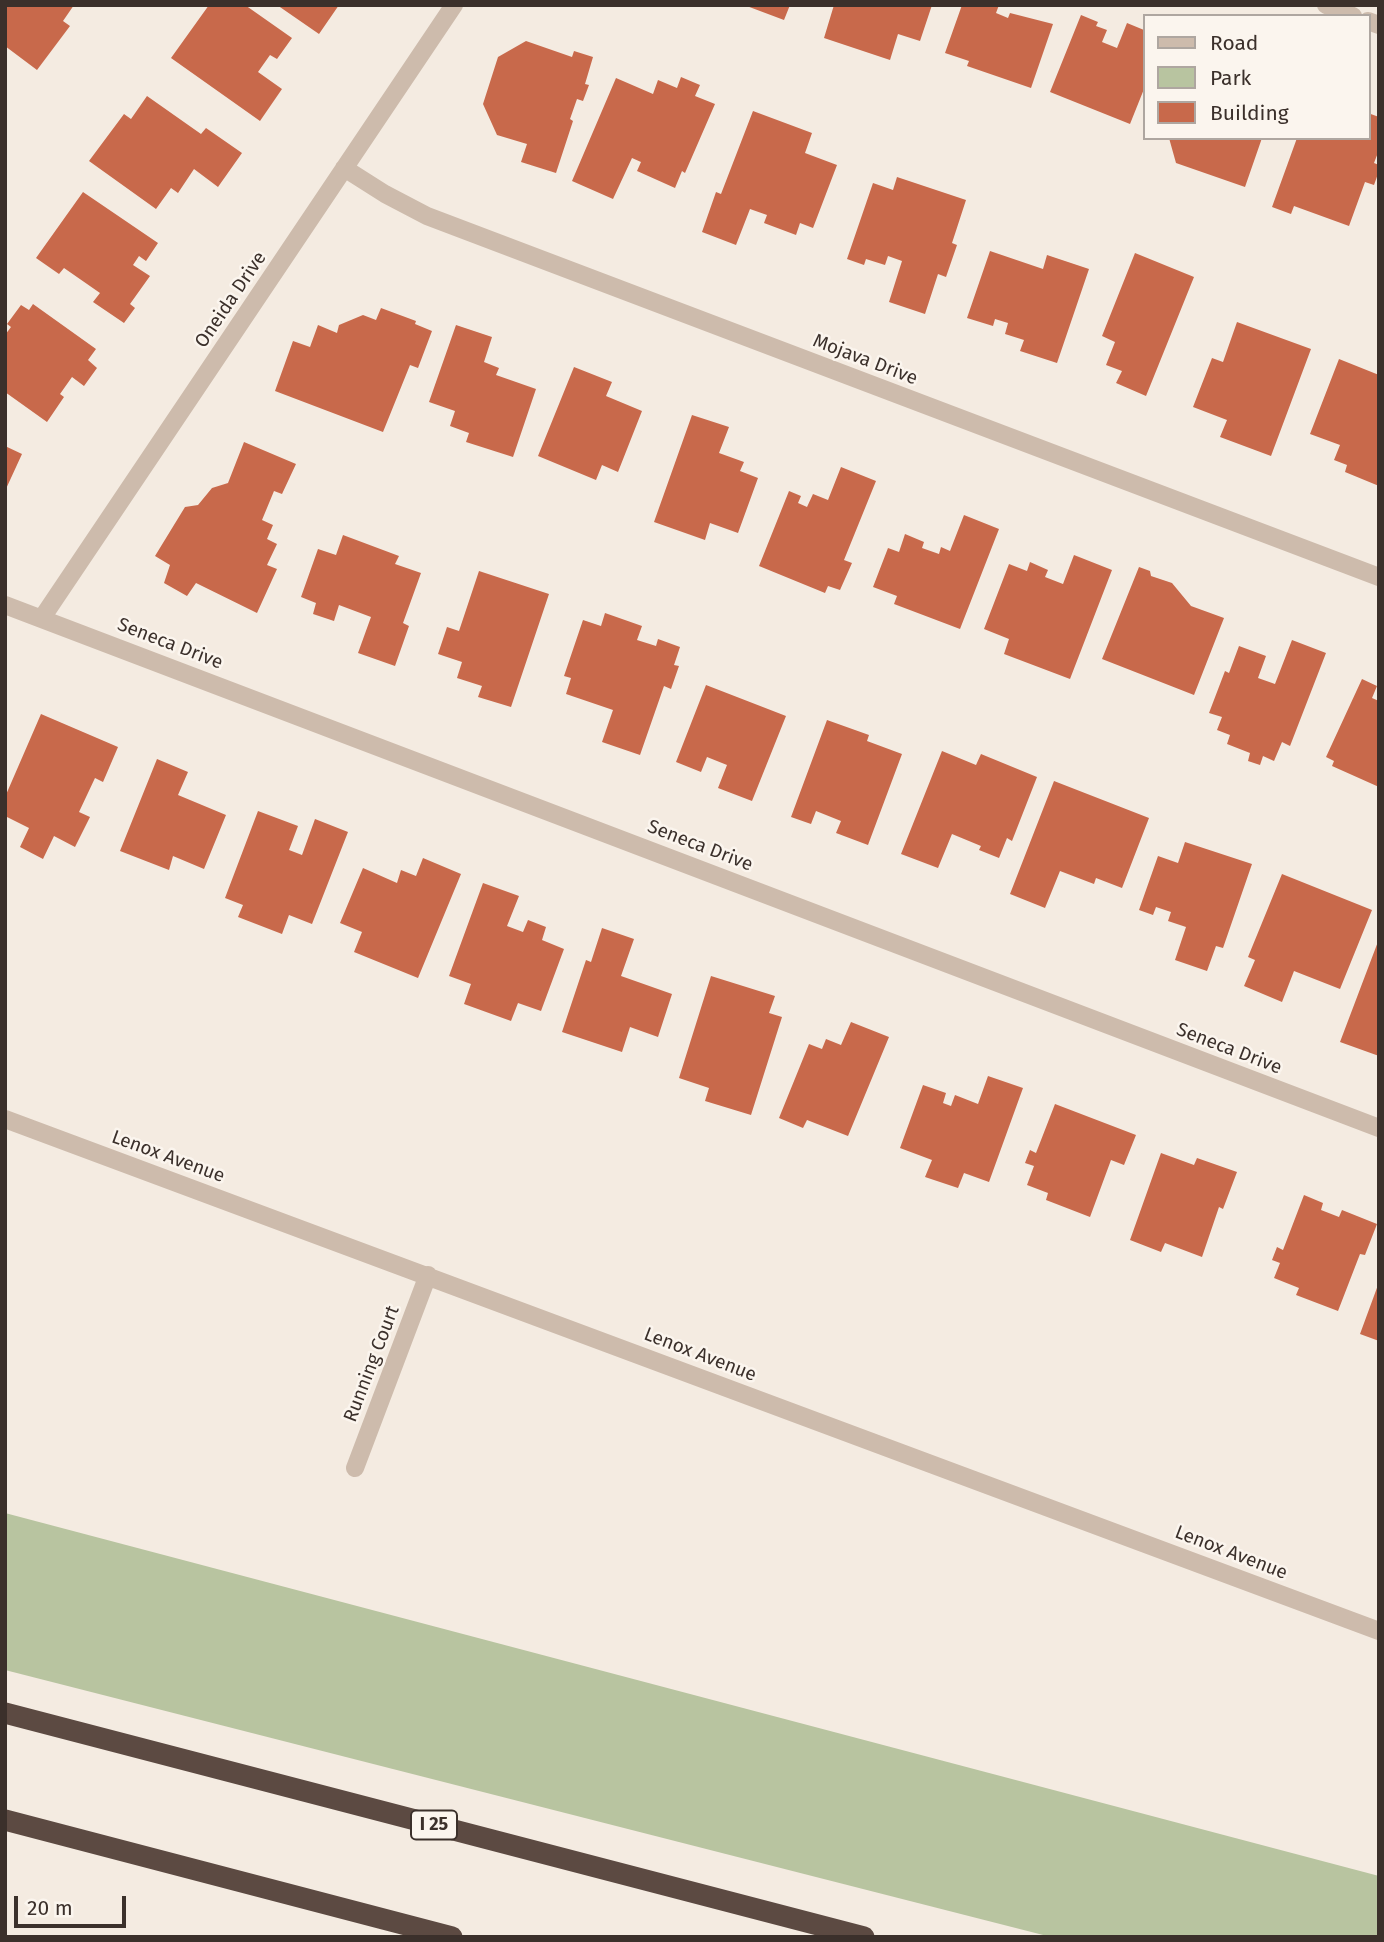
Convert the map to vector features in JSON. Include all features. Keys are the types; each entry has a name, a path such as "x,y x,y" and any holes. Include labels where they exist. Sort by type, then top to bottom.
{"highway":[{"name":"I 25","path":"5,1713 863,1937"},
{"path":"5,1820 452,1937"}],"street":[{"name":"Oneida Drive","path":"43,618 454,5"},
{"path":"1326,5 1348,14"},
{"name":"Mojava Drive","path":"344,168 427,216 1379,577"},
{"name":"Seneca Drive","path":"5,605 1379,1128"},
{"name":"Lenox Avenue","path":"5,1120 428,1275 1379,1631"},
{"name":"Running Court","path":"355,1468 428,1275"}],"green space":[{"path":"5,1513 1379,1876 1379,1937 1051,1937 5,1670"}],"building":[{"path":"5,5 74,5 63,21 70,26 37,70 5,46"},
{"path":"209,5 245,5 292,38 277,59 270,55 258,72 282,89 260,121 171,58"},
{"path":"277,5 339,5 319,34"},
{"path":"744,5 790,5 784,20"},
{"path":"834,5 932,5 920,41 898,34 890,60 824,38"},
{"path":"962,5 999,5 996,13 1008,18 1010,13 1053,24 1031,88 967,66 969,61 945,53"},
{"path":"1081,15 1098,22 1096,26 1107,30 1102,42 1117,48 1127,23 1142,29 1142,94 1130,124 1050,92"},
{"path":"526,41 572,57 574,51 593,57 585,84 589,85 583,101 577,99 570,119 573,121 556,173 521,162 527,144 497,135 483,104 498,57"},
{"path":"681,77 700,85 695,96 715,104 685,173 682,171 675,188 637,171 641,162 632,158 613,199 572,181 616,78 653,94 658,80 677,88"},
{"path":"147,96 201,134 206,128 242,153 218,187 194,169 178,193 171,188 156,209 89,161 124,114 131,119"},
{"path":"753,111 812,133 805,153 837,165 813,228 800,223 796,235 764,223 767,215 750,209 736,245 702,232 716,192 721,194"},
{"path":"1370,114 1379,117 1379,150 1374,163 1379,165 1379,171 1374,185 1365,182 1349,226 1294,206 1291,214 1272,207 1296,140 1370,140"},
{"path":"1170,140 1261,140 1245,187 1176,163"},
{"path":"897,177 966,200 952,243 957,245 946,277 938,274 925,314 889,302 902,261 888,256 885,265 866,259 864,265 847,259 873,183 893,190"},
{"path":"83,192 158,243 146,261 139,256 133,265 150,276 130,304 135,308 124,323 93,302 100,293 64,268 59,274 36,258"},
{"path":"990,251 1043,269 1047,255 1089,269 1057,363 1020,351 1024,340 1005,334 1008,323 995,319 993,326 967,318"},
{"path":"1135,253 1194,277 1146,396 1116,383 1122,371 1106,365 1115,342 1102,336"},
{"path":"33,304 96,349 88,360 97,368 84,386 72,377 60,394 64,397 47,422 5,392 5,335 11,327 7,324 21,305 29,310"},
{"path":"381,308 416,321 415,324 432,331 418,368 410,365 383,432 275,391 293,341 310,347 318,325 337,333 339,325 363,315 376,320"},
{"path":"1237,322 1311,349 1271,456 1220,437 1227,420 1193,407 1212,358 1223,362"},
{"path":"456,325 492,337 484,362 499,368 496,375 536,389 513,457 466,442 469,433 450,426 455,411 429,402"},
{"path":"1339,359 1379,375 1379,486 1345,472 1347,465 1334,460 1340,445 1310,434"},
{"path":"574,367 612,382 606,396 642,411 618,472 602,465 596,480 538,456"},
{"path":"692,415 729,427 719,453 744,462 740,471 758,478 738,533 710,523 705,540 654,522"},
{"path":"244,442 296,464 282,494 274,491 262,520 273,525 267,539 277,544 267,565 277,569 257,613 196,583 187,596 164,583 170,565 155,556 185,507 198,505 212,488 228,483"},
{"path":"5,446 22,454 5,491"},
{"path":"841,467 876,481 844,560 852,563 840,590 828,586 825,593 759,566 789,491 801,496 798,503 807,507 813,494 828,500"},
{"path":"964,515 999,529 960,629 894,604 897,596 873,587 888,548 899,552 905,534 924,542 922,548 939,554 941,547 950,551"},
{"path":"343,535 399,556 395,564 421,573 403,623 409,626 395,666 358,653 371,617 339,605 334,621 313,614 316,603 301,597 318,549 336,555"},
{"path":"1074,555 1112,570 1070,679 1004,654 1009,639 984,629 1009,564 1027,571 1030,562 1048,570 1045,577 1063,584"},
{"path":"1139,567 1150,571 1151,576 1172,583 1191,606 1224,618 1194,695 1102,659"},
{"path":"479,571 549,594 511,707 478,697 482,686 457,678 462,662 438,654 447,627 459,631"},
{"path":"605,613 642,626 637,640 656,646 658,639 680,647 674,665 679,666 671,689 664,686 640,755 602,742 613,710 566,694 571,678 564,676 583,620 601,626"},
{"path":"1292,640 1326,653 1290,746 1282,742 1274,761 1263,756 1260,765 1248,761 1250,753 1227,744 1230,735 1217,730 1222,717 1209,713 1225,671 1229,673 1239,646 1266,656 1258,678 1275,684"},
{"path":"1362,679 1377,686 1372,698 1379,701 1379,787 1332,766 1334,761 1326,757"},
{"path":"706,685 786,716 752,801 718,788 727,765 707,757 701,772 676,762"},
{"path":"41,714 118,747 103,782 95,778 79,812 90,817 75,847 54,836 43,859 20,847 29,828 5,816 5,797"},
{"path":"827,720 869,735 867,741 902,754 868,845 836,833 841,821 816,811 811,824 791,817"},
{"path":"942,751 976,765 981,754 1037,777 1012,841 1007,838 999,858 979,850 981,846 952,834 938,868 901,854"},
{"path":"157,759 188,772 178,795 226,815 204,869 173,856 169,870 120,851"},
{"path":"1054,781 1149,818 1122,888 1096,878 1094,884 1060,871 1045,908 1010,894"},
{"path":"258,811 298,826 289,850 302,855 315,819 348,832 312,924 289,915 282,934 238,917 243,905 225,898"},
{"path":"1185,842 1252,864 1223,948 1216,946 1207,971 1175,960 1186,927 1168,921 1171,912 1156,907 1153,915 1139,910 1158,856 1178,863"},
{"path":"423,858 461,874 418,978 354,952 362,932 340,923 363,868 397,883 401,870 416,876"},
{"path":"1282,874 1372,910 1340,989 1294,971 1282,1002 1244,986 1255,960 1248,957"},
{"path":"483,883 519,896 507,926 523,932 528,920 546,927 542,940 564,949 541,1011 518,1003 511,1021 464,1004 471,984 449,976"},
{"path":"602,928 634,939 621,976 672,994 658,1037 630,1027 622,1052 562,1032 586,960 591,962"},
{"path":"1379,939 1379,1056 1340,1042"},
{"path":"711,976 775,996 769,1013 782,1017 751,1115 705,1101 709,1088 679,1078"},
{"path":"851,1022 889,1037 848,1136 807,1120 803,1128 779,1118 809,1044 822,1049 826,1039 841,1045"},
{"path":"988,1076 1023,1088 989,1182 964,1173 958,1188 925,1177 932,1160 900,1148 923,1085 946,1093 943,1103 951,1106 955,1095 978,1104"},
{"path":"1055,1104 1136,1135 1124,1165 1111,1160 1090,1217 1046,1200 1048,1193 1027,1185 1034,1166 1025,1163 1030,1150 1036,1153"},
{"path":"1161,1153 1194,1165 1197,1158 1237,1172 1223,1209 1219,1207 1202,1257 1165,1243 1161,1252 1130,1240"},
{"path":"1304,1195 1323,1203 1321,1210 1339,1217 1342,1210 1377,1224 1365,1255 1360,1254 1338,1311 1296,1295 1299,1288 1274,1278 1280,1263 1272,1260 1277,1247 1283,1250"},
{"path":"1379,1285 1379,1341 1360,1334"}]}
